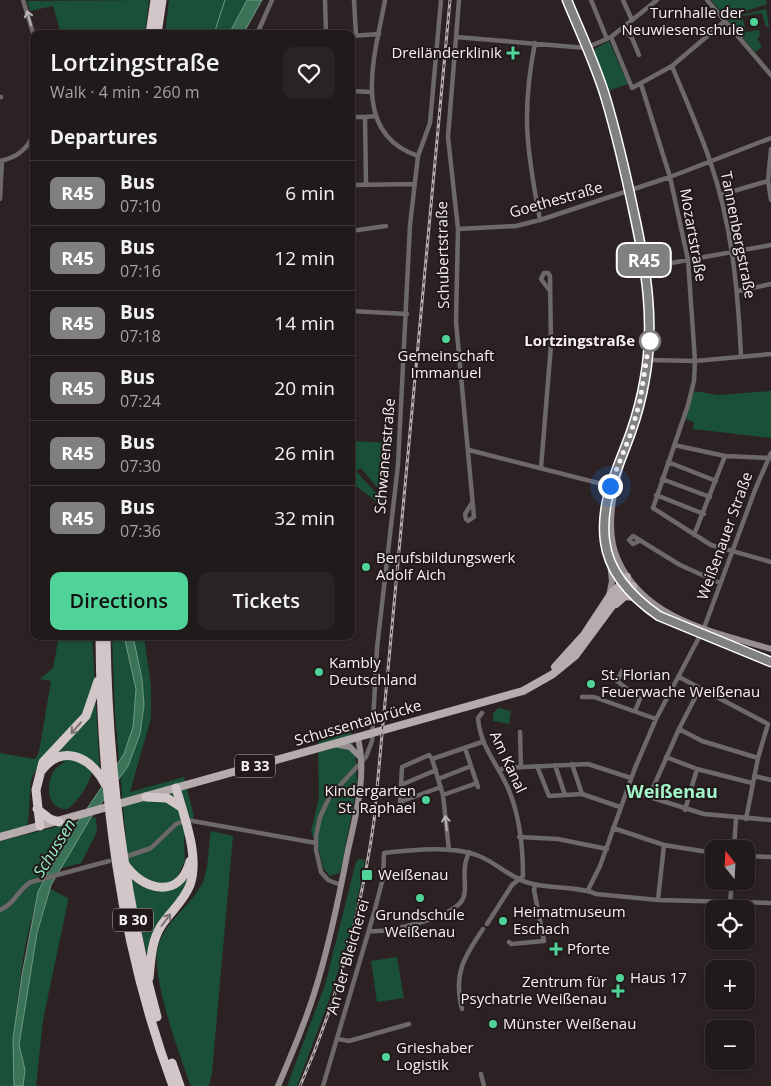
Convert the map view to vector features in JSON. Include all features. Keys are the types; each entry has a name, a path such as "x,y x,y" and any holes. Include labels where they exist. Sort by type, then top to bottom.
{"highway":[{"path":"151,30 155,0"},
{"path":"158,30 162,0"},
{"name":"B 30","path":"100,640 100,679 105,765 111,791 108,804 118,858 146,981 174,1086"},
{"name":"B 30","path":"106,640 111,791 118,858"},
{"path":"40,826 36,790 43,762 86,716 100,679"},
{"path":"39,774 52,761 71,756 86,761 100,774 111,791"},
{"path":"146,981 156,935 187,892 192,879 193,863 191,850 176,788"},
{"path":"146,797 167,798 181,807"},
{"path":"37,809 50,819 59,822"},
{"path":"118,858 133,876 148,886 166,887 182,876 187,870 191,850"},
{"name":"B 30","path":"146,981 180,1086"}],"main road":[{"path":"567,0 606,99 629,191 649,294 648,360 640,401 604,526 605,543 610,560 627,583 661,610 771,662"},
{"path":"614,487 611,534 617,559 634,597 659,616 703,631 771,649"},
{"name":"B 33","path":"510,694 542,676 562,661 584,635 609,596 612,581 610,560"},
{"name":"B 33","path":"609,596 627,583"},
{"name":"B 33","path":"510,694 539,683 565,665 589,639 627,583"},
{"name":"B 33","path":"610,608 625,596 634,597"},
{"name":"Schussentalbrücke","path":"40,826 510,694"},
{"path":"278,1086 298,1039 314,993 341,885 360,788 361,758 358,738"},
{"path":"334,744 350,748 361,758"},
{"name":"B 33","path":"0,837 40,826"}],"street":[{"path":"23,0 32,30"},
{"path":"259,30 272,0"},
{"path":"325,0 326,30"},
{"path":"354,0 354,30"},
{"path":"385,0 371,92 376,116 380,129 390,140 409,153 418,156"},
{"name":"Schwanenstraße","path":"341,885 324,876 318,861 316,843 319,823 325,806 336,787 366,757 372,741 377,648 398,465 410,225 418,156 430,123 441,0"},
{"name":"Schubertstraße","path":"459,0 448,137 458,230 456,322 472,503"},
{"path":"590,0 632,88 672,66 725,22"},
{"path":"623,0 632,20"},
{"path":"456,37 586,48 609,38 657,0"},
{"path":"707,0 771,75"},
{"path":"623,27 632,38 639,55"},
{"path":"355,35 379,34"},
{"path":"535,43 526,94 526,123 528,156 540,220"},
{"name":"Tannenbergstraße","path":"672,66 710,162 720,195 738,291 742,356"},
{"name":"Mozartstraße","path":"641,84 670,177 688,260 695,361 694,381 688,405 652,508 694,535"},
{"path":"355,91 371,92"},
{"path":"355,117 376,116"},
{"path":"365,117 366,185"},
{"name":"Goethestraße","path":"458,230 516,226 540,220 670,177 771,138"},
{"path":"0,199 1,161 15,157 24,149 30,139"},
{"path":"771,150 768,181 771,200"},
{"path":"720,195 768,181"},
{"path":"355,185 415,184"},
{"path":"355,230 386,226"},
{"path":"660,265 771,245"},
{"path":"738,291 771,284"},
{"path":"541,468 551,345 550,291"},
{"path":"355,311 407,314"},
{"path":"648,360 695,361 771,354"},
{"path":"674,445 725,456 770,457"},
{"path":"468,450 614,487"},
{"path":"725,456 704,514 694,535 711,545 771,562"},
{"name":"Weißenauer Straße","path":"588,890 607,849 620,807 656,719 703,631 770,457"},
{"path":"668,462 716,481"},
{"path":"662,478 710,497"},
{"path":"656,495 704,514"},
{"path":"639,541 700,576 720,583"},
{"path":"622,671 617,681 640,699 635,711"},
{"path":"680,677 768,724 752,783 746,818"},
{"path":"649,797 679,729 700,688"},
{"path":"582,697 594,697 656,719"},
{"name":"Am Kanal","path":"482,713 478,718 482,742 499,770 514,806 523,876 518,879"},
{"path":"679,729 702,740 758,758"},
{"path":"520,732 521,767"},
{"path":"764,734 771,736"},
{"path":"432,759 482,742"},
{"path":"443,795 478,785 465,748"},
{"path":"441,787 400,802 402,767 429,755 432,759 436,770 438,779 441,787 443,795 449,850 469,852 486,859 518,879 535,885 567,890 588,890 596,894 705,902"},
{"path":"666,757 697,769 752,783"},
{"path":"572,764 582,794"},
{"path":"499,770 521,767 588,764 631,778"},
{"path":"555,765 565,795"},
{"path":"438,779 471,766"},
{"path":"537,766 549,796 582,794 620,807"},
{"path":"685,810 697,769"},
{"path":"401,785 436,770"},
{"path":"754,776 771,780"},
{"path":"627,790 685,810 736,818 771,820"},
{"path":"735,840 736,818"},
{"path":"0,910 12,904 25,885 151,848 176,824 187,820 316,843"},
{"path":"613,828 664,845 705,852"},
{"path":"519,837 558,838 607,849"},
{"path":"658,900 664,845"},
{"name":"An der Bleicherei","path":"322,1086 338,1039 369,931 383,878 384,853 449,850"},
{"path":"369,931 386,932 401,928 442,914 461,902 464,894 465,867 469,852"},
{"path":"755,856 771,857"},
{"path":"487,924 512,885 518,879"},
{"path":"509,942 511,944 544,941 534,890 535,885"},
{"path":"755,903 771,903"},
{"path":"462,1009 457,990 458,979 469,950 483,929"},
{"name":"An der Bleicherei","path":"338,1039 349,1041 409,1024"},
{"path":"481,1074 484,1086"}],"shaded area":[{"path":"149,0 145,30 60,30 53,6 30,11 27,1"},
{"path":"169,0 247,0 231,30 165,30"},
{"path":"247,0 262,0 245,30 231,30"},
{"path":"711,0 766,0 767,4 740,13 741,15 766,9 769,26 766,27 762,13 742,16 746,32 759,30 760,36 757,38 762,47 755,52"},
{"path":"609,41 628,84 608,91 593,50"},
{"path":"694,391 718,395 771,391 771,438 693,429 694,422 685,419"},
{"path":"355,441 392,443 386,498 361,468 356,471 384,502 385,508 355,485"},
{"path":"58,640 92,640 100,774 80,757 41,760 31,780 28,823 23,828 0,834 0,753 35,759 39,752 51,681 40,679 53,668"},
{"path":"112,640 145,640 151,686 151,718 130,792 184,777 194,816 184,838 185,861 178,875 188,880 148,961 129,875 115,714"},
{"path":"125,640 134,640 142,679 144,705 140,734 128,766 90,819 51,885 37,933 19,1045 25,1070 23,1086 14,1086 13,1039 22,975 38,892 76,825 124,754 133,727 136,689"},
{"path":"499,708 511,711 509,724 493,721 493,713"},
{"path":"351,732 356,762 357,787 341,869 339,873 330,876 323,868 318,846 311,832 319,797 318,742"},
{"path":"65,759 85,762 92,773 83,792 68,809 56,806 52,801 49,790 49,783 54,771 66,761 57,762"},
{"path":"96,817 97,832 81,863 48,872 39,895 25,948 17,1006 14,1086 0,1086 0,841"},
{"path":"211,831 233,836 212,1072 209,1086 191,1086 167,1016 162,995 158,976 158,946 172,921 202,884 207,865"},
{"path":"359,859 365,860 353,922 329,1000 297,1086 287,1086 325,985 356,862"},
{"path":"50,889 68,898 68,901 43,1020 36,1086 23,1086 25,1070 19,1045 37,934"},
{"path":"397,957 404,998 377,1002 371,961"}],"waterway":[{"path":"215,30 225,0"}],"railway":[{"path":"300,1086 325,1022 346,956 355,923 374,821 450,0"}],"bus line":[{"name":"R45","path":"567,0 606,99 631,201 645,265 649,294 650,337 645,380 631,433 619,459 610,486 605,511 605,543 610,560 634,597 659,616 771,662"}],"place":[{"name":"Turnhalle der Neuwiesenschule","path":"754,22"},
{"name":"Dreiländerklinik","path":"513,53"},
{"name":"Gemeinschaft Immanuel","path":"446,339"},
{"name":"Lortzingstraße","path":"650,341"},
{"name":"Berufsbildungswerk Adolf Aich","path":"366,567"},
{"name":"Kambly Deutschland","path":"319,672"},
{"name":"St. Florian Feuerwache Weißenau","path":"591,684"},
{"name":"Kindergarten St. Raphael","path":"426,800"},
{"name":"Weißenau","path":"367,875"},
{"name":"Grundschule Weißenau","path":"420,898"},
{"name":"Heimatmuseum Eschach","path":"503,921"},
{"name":"Pforte","path":"556,949"},
{"name":"Haus 17","path":"620,978"},
{"name":"Zentrum für Psychatrie Weißenau","path":"618,991"},
{"name":"Münster Weißenau","path":"493,1024"},
{"name":"Grieshaber Logistik","path":"386,1057"}],"district":[{"name":"Weißenau","path":"672,792"}],"route":[{"path":"610,486 619,459 631,433 640,401 645,380 650,337 650,341"}],"water label":[{"name":"Schussen","path":"54,848"}]}
